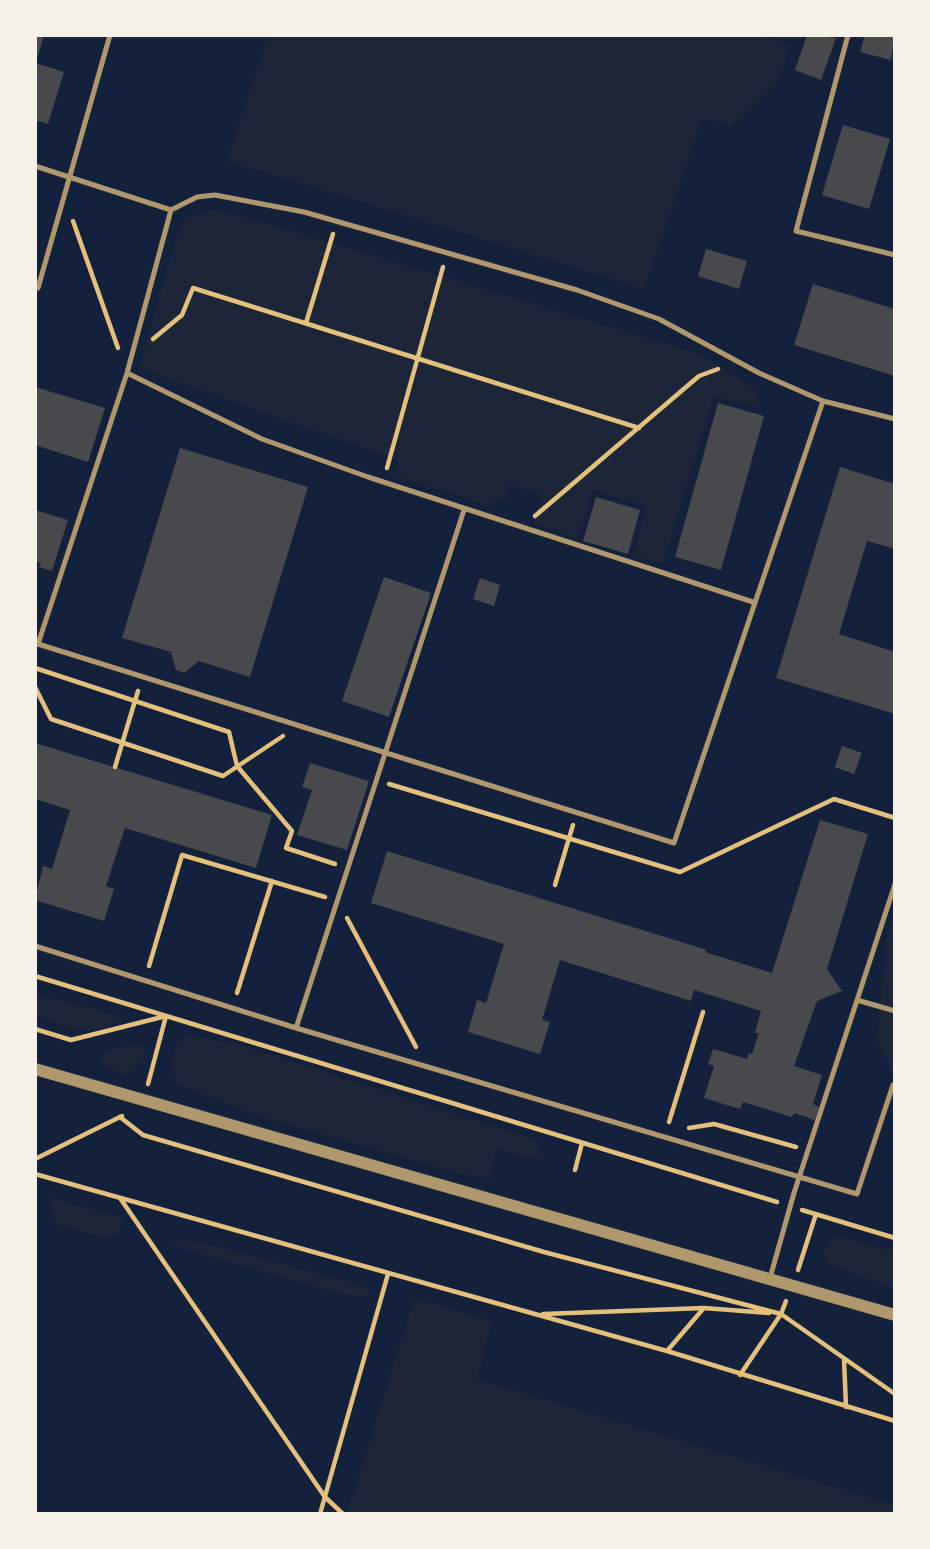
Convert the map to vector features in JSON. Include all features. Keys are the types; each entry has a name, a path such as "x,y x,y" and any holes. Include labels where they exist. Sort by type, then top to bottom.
{"street":[{"path":"35,1069 895,1315"}],"lane":[{"path":"38,288 110,35"},
{"path":"848,35 796,231 895,255"},
{"path":"35,166 171,211"},
{"path":"823,401 753,602 674,843 386,755 36,641 127,373 171,211 197,197 215,195 304,212 577,290 659,319 738,362 823,401 895,419"},
{"path":"127,373 262,439 464,510 753,602"},
{"path":"296,1028 464,510"},
{"path":"770,1278 790,1206 895,884"},
{"path":"35,946 296,1028 857,1194 893,1085"},
{"path":"857,1000 895,1012"}],"path":[{"path":"64,193 127,373"},
{"path":"306,324 337,221"},
{"path":"383,482 447,253"},
{"path":"131,358 181,315 193,288 639,428"},
{"path":"521,528 699,376 738,362"},
{"path":"35,668 229,732 237,766 292,831 286,848 349,869"},
{"path":"115,767 143,677"},
{"path":"35,687 51,719 223,776 299,726"},
{"path":"555,885 577,813"},
{"path":"149,966 182,855 272,881 338,901 416,1046"},
{"path":"237,993 272,881"},
{"path":"137,962 162,970"},
{"path":"35,976 895,1238"},
{"path":"224,989 250,997"},
{"path":"669,1122 703,1012"},
{"path":"35,1029 71,1040 166,1016"},
{"path":"404,1043 430,1051"},
{"path":"120,1117 143,1135 544,1252 781,1314 895,1394"},
{"path":"656,1118 690,1128 714,1124 808,1151"},
{"path":"575,1170 582,1143"},
{"path":"35,1174 667,1351 895,1421"},
{"path":"120,1198 325,1497 343,1514"},
{"path":"320,1514 388,1274"},
{"path":"538,1314 704,1308 781,1314"},
{"path":"667,1351 704,1308"},
{"path":"844,1358 846,1407"}],"shaded area":[{"path":"268,35 761,35 790,45 781,75 730,126 703,118 644,289 227,161"},
{"path":"210,211 225,211 698,353 758,391 756,406 714,396 663,564 634,556 646,506 593,490 578,539 534,524 541,493 508,485 506,502 495,500 492,506 394,476 398,460 139,368 176,237 186,217"},
{"path":"895,916 895,1080 877,1040 886,934"},
{"path":"35,994 117,1015 120,1021 97,1029 67,1028 35,1015"},
{"path":"189,1036 237,1044 540,1141 541,1157 523,1158 496,1147 491,1178 453,1172 258,1116 177,1084 170,1065 177,1043"},
{"path":"139,1042 148,1055 127,1076 98,1062 110,1050"},
{"path":"48,1197 124,1218 118,1235 104,1239 55,1223"},
{"path":"835,1235 895,1252 895,1288 828,1264 823,1253"},
{"path":"167,1241 201,1242 364,1286 376,1297 343,1295 177,1247"},
{"path":"414,1298 492,1321 477,1379 895,1505 895,1514 347,1514"}],"building":[{"path":"35,35 44,35 36,63 35,62"},
{"path":"807,35 836,38 821,80 795,70"},
{"path":"865,35 895,35 891,60 860,52"},
{"path":"35,63 64,72 48,124 35,120"},
{"path":"843,125 890,139 869,209 822,195"},
{"path":"706,249 747,261 739,289 698,276"},
{"path":"813,284 895,309 895,376 794,345"},
{"path":"35,387 105,408 88,462 35,445"},
{"path":"718,403 764,416 721,570 675,557"},
{"path":"180,448 308,487 250,677 199,661 184,673 176,670 171,652 122,638"},
{"path":"840,467 895,484 895,549 867,541 839,634 895,652 895,714 776,678"},
{"path":"596,497 640,510 628,554 583,541"},
{"path":"35,510 68,520 52,571 39,567 41,563 35,561"},
{"path":"384,577 431,593 389,717 342,701"},
{"path":"480,578 500,585 494,606 473,599"},
{"path":"35,743 272,815 256,868 125,828 106,886 114,889 104,921 35,900 43,866 52,869 70,810 35,799"},
{"path":"842,746 862,753 854,774 835,767"},
{"path":"310,763 369,781 347,850 297,835 312,790 302,787"},
{"path":"820,820 868,834 827,969 842,991 817,1001 794,1066 822,1075 813,1104 819,1107 815,1120 794,1113 792,1117 743,1102 740,1109 704,1098 714,1066 708,1064 713,1049 747,1059 749,1053 752,1054 759,1033 755,1033 761,1011 694,990 691,1001 560,960 542,1020 550,1022 540,1054 468,1032 477,1000 486,1003 504,944 371,903 387,851 707,950 705,952 772,973"}]}
